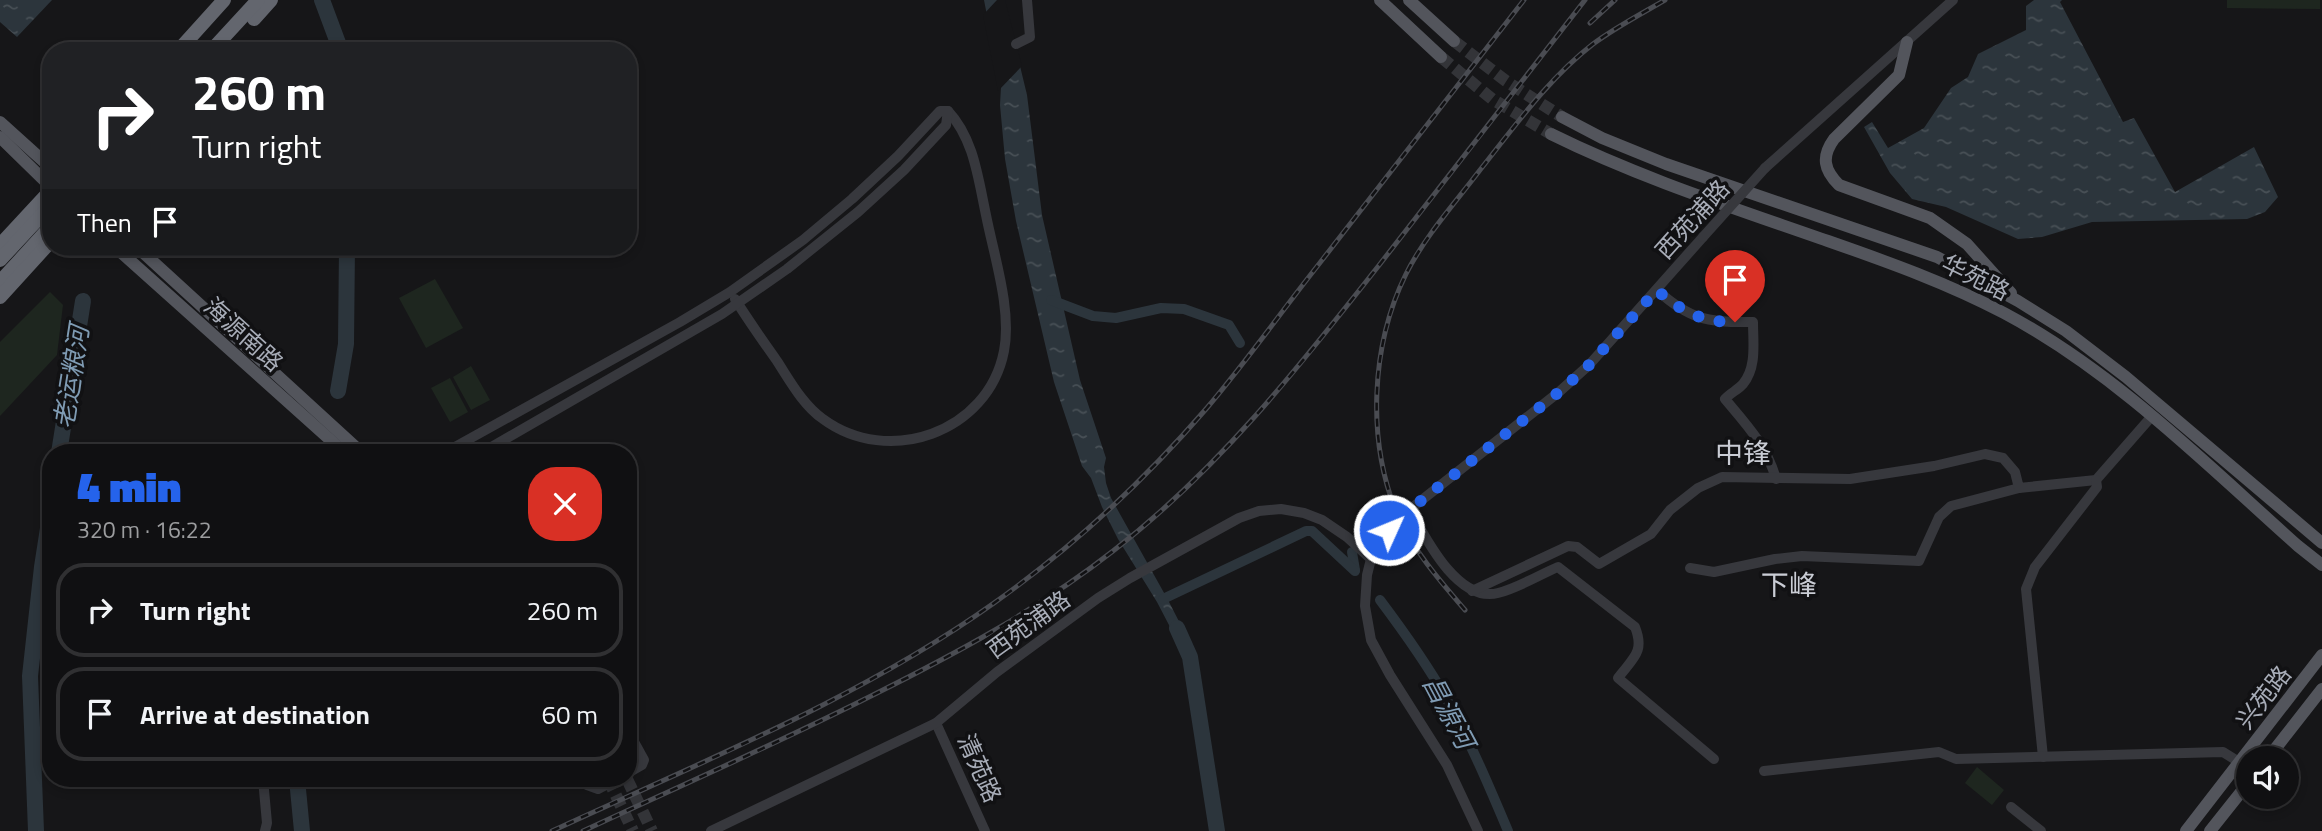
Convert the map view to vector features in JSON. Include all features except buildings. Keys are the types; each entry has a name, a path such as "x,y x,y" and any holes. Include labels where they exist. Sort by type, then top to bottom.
{"highway":[{"path":"186,42 224,0"},
{"path":"198,42 236,0"},
{"path":"219,42 258,0"},
{"path":"232,42 271,0"},
{"path":"0,245 42,198"},
{"path":"0,261 42,215"},
{"path":"0,282 42,236"},
{"path":"0,297 42,251"}],"main road":[{"path":"1380,0 1441,57"},
{"path":"1409,0 1454,41"},
{"path":"1907,41 1899,75 1826,150 1828,174 1839,186 1930,218 1954,233 2018,301"},
{"name":"华苑路","path":"1562,117 1602,138 1666,164 1937,257 2018,301 2066,331 2126,377 2322,543"},
{"path":"0,122 42,160"},
{"name":"华苑路","path":"1551,134 1656,180 1927,276 2005,313 2057,345 2152,416 2322,565"},
{"path":"0,137 42,179"},
{"name":"海源南路","path":"125,256 335,444"},
{"name":"海源南路","path":"147,256 352,444"},
{"name":"兴苑路","path":"2251,746 2322,655"},
{"name":"兴苑路","path":"2277,746 2322,689"},
{"name":"兴苑路","path":"2186,831 2236,766"},
{"path":"2210,831 2236,798"}],"street":[{"path":"1016,44 1030,37 1027,0"},
{"name":"西苑浦路","path":"711,831 936,723 997,672 1098,598 1239,517 1259,511 1281,509 1304,513 1322,520 1347,537 1371,559 1399,518 1559,392 1589,365 1765,168 1953,0"},
{"path":"460,444 680,323 730,292 828,219 890,164 940,111 948,111 961,125 973,155 1000,282 1006,326 1004,351 999,368 982,398 966,414 925,438 907,441 864,439 842,431 822,419 804,401 730,292"},
{"path":"496,444 737,303 788,269 874,198 946,125 948,111"},
{"path":"1657,290 1689,314 1718,323 1753,322 1754,359 1750,374 1741,387 1725,399 1759,439 1771,461 1776,479"},
{"path":"1690,568 1714,572 1802,556 1919,561 1939,517 1951,506 2019,488 2096,480 2152,416"},
{"path":"1472,591 1568,546 1577,547 1599,564 1651,534 1670,510 1699,488 1722,477 1850,479 1934,466 1985,454 2004,458 2015,472 2019,488"},
{"path":"2043,757 2026,589 2035,567 2097,487 2096,480"},
{"path":"1410,510 1449,570 1460,583 1472,591 1496,594 1558,567 1635,627 1640,649 1618,678 1714,759"},
{"path":"1371,559 1364,606 1371,640 1447,765 1478,831"},
{"name":"清苑路","path":"936,723 985,831"},
{"path":"637,747 644,760 637,768"},
{"path":"1764,771 1939,752 1956,759 2223,752 2236,760"},
{"path":"264,787 267,823 265,831"},
{"path":"2011,807 2041,831"}],"shaded area":[{"path":"2227,0 2320,0 2320,9 2227,8"},
{"path":"435,279 463,328 426,348 399,298"},
{"path":"50,292 63,305 57,355 0,416 0,342"},
{"path":"471,366 490,400 471,410 453,377"},
{"path":"450,378 468,412 450,422 431,388"},
{"path":"1977,767 2004,790 1992,805 1965,783"}],"water":[{"path":"0,0 52,0 17,37 0,22"},
{"path":"984,0 1004,0 1027,95 1042,215 1080,380 1106,458 1106,483 1111,498 1190,643 1181,648 1157,602 1118,539 1091,478 1082,466 1054,382 1016,221 1005,159 1001,87"},
{"path":"2034,0 2062,0 2060,2 2123,122 2134,118 2175,192 2254,147 2278,197 2265,212 2247,219 2092,222 2042,237 2018,239 1946,207 1912,199 1890,173 1864,127 1872,122 1888,148 1924,128 1951,88 1968,77 1978,54 2026,30 2026,6"}],"pier":[{"path":"997,0 1005,0 1022,66 998,91 983,15"}],"waterway":[{"name":"老运粮河","path":"322,0 338,42"},
{"name":"老运粮河","path":"338,391 346,344 347,256"},
{"path":"1051,300 1093,316 1116,318 1161,308 1184,309 1229,325 1240,343"},
{"name":"老运粮河","path":"60,444 83,301"},
{"name":"昌源河","path":"1163,599 1306,531 1312,531 1355,571"},
{"path":"1352,552 1355,570"},
{"name":"老运粮河","path":"36,831 30,676 42,567"},
{"name":"昌源河","path":"1380,600 1415,648 1446,698 1508,831"},
{"path":"1177,628 1190,657 1217,831"},
{"name":"老运粮河","path":"298,787 302,831"}],"tunnel":[{"path":"1454,41 1506,81 1562,117"},
{"path":"1441,57 1492,99 1551,134"},
{"path":"612,787 633,831"},
{"path":"631,787 652,831"}],"railway":[{"path":"552,831 722,754 889,669 994,603 1079,536 1132,488 1221,391 1524,0"},
{"path":"583,831 801,730 966,646 1056,592 1151,520 1222,452 1288,379 1585,0"},
{"path":"1590,23 1615,0"},
{"path":"1465,610 1411,541 1398,516 1381,457 1377,394 1385,331 1394,302 1406,274 1431,233 1519,120 1561,72 1593,44 1665,0"}],"district":[{"name":"中锋","path":"1743,452"},
{"name":"下峰","path":"1789,584"}],"route":[{"path":"1389,530 1399,518 1559,392 1589,365 1657,290 1689,314 1718,323 1735,322"}]}
